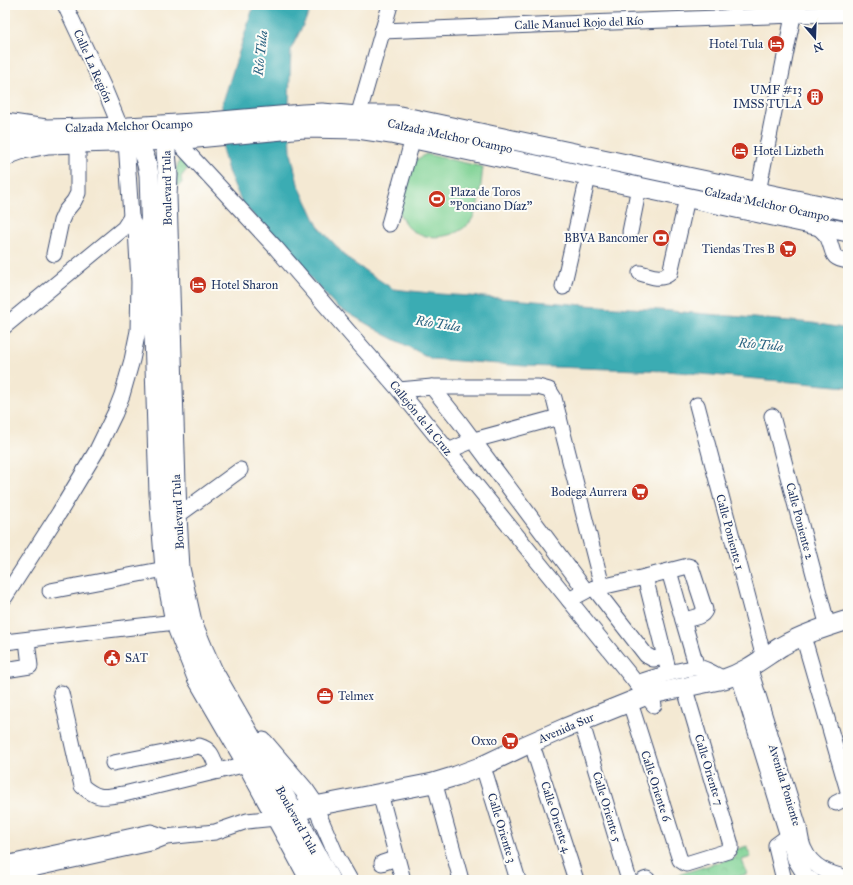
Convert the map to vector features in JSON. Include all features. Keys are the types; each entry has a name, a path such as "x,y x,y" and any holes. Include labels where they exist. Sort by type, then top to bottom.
{"main road":[{"name":"Calzada Melchor Ocampo","path":"47,136 78,142 211,129 303,114 452,142 620,167 823,231 848,232"},
{"path":"349,122 395,114 478,132 620,167"},
{"path":"349,122 389,145 685,207 848,211"},
{"path":"5,123 47,136"},
{"name":"Calzada Melchor Ocampo","path":"47,136 146,136 211,129"},
{"path":"5,134 33,132 47,136"},
{"path":"436,155 452,142 478,132"},
{"path":"5,138 47,136"},
{"path":"5,157 47,136"},
{"name":"Boulevard Tula","path":"146,136 140,147 147,163 149,183 145,330 166,569 175,622 197,678 247,764 330,880"},
{"name":"Boulevard Tula","path":"146,136 168,175 167,196 180,568 192,622 213,671 245,728 288,821 305,877"},
{"name":"Calzada Melchor Ocampo","path":"452,142 491,156 713,203 848,221"},
{"path":"491,156 508,170"},
{"path":"823,231 848,241"},
{"name":"Avenida Sur","path":"288,821 318,811 456,776 480,767 524,746 583,728 631,708 646,694 740,676 764,658 808,633 848,620"},
{"name":"Avenida Sur","path":"646,694 687,696 740,676 823,639 848,632"},
{"path":"245,728 255,734 264,743 304,790 318,811"},
{"name":"Avenida Sur","path":"318,811 382,802 461,786 535,754 583,728"}],"street":[{"name":"Calle La Región","path":"65,5 146,136"},
{"path":"349,122 390,5"},
{"path":"751,209 794,10"},
{"name":"Calle Manuel Rojo del Río","path":"382,31 794,10 848,14"},
{"path":"5,326 124,228 131,217 146,136"},
{"name":"Callejón de la Cruz","path":"146,136 276,248 399,390 646,694"},
{"path":"54,254 64,212 74,201 78,193 78,142"},
{"path":"389,224 410,149"},
{"path":"564,287 586,186"},
{"path":"630,232 637,197"},
{"path":"640,273 659,278 665,277 670,273 685,207"},
{"path":"5,597 59,513 97,450 115,413 132,360 145,330 139,282 136,229 131,217"},
{"path":"823,231 832,253 838,259 848,261"},
{"path":"399,390 432,387 538,387 549,390 554,398 559,417 594,588"},
{"path":"432,387 646,655 653,659 665,657"},
{"name":"Calle Poniente 1","path":"697,405 764,658"},
{"name":"Calle Poniente 2","path":"772,416 828,626"},
{"path":"448,451 474,440 559,417"},
{"path":"178,516 240,470"},
{"path":"569,600 594,588 692,567 705,613 683,620"},
{"path":"50,591 166,569"},
{"path":"669,571 697,668"},
{"path":"644,577 669,673"},
{"path":"5,642 175,622"},
{"path":"5,670 31,671 28,640"},
{"path":"806,646 848,791"},
{"path":"646,694 669,673 702,668 740,676"},
{"name":"Avenida Poniente","path":"740,676 793,832 814,864 830,877 848,878"},
{"path":"61,693 82,786 94,795 104,797 124,794 247,764"},
{"name":"Calle Oriente 7","path":"680,860 686,864 728,851 731,848 687,696"},
{"name":"Calle Oriente 6","path":"631,708 680,860"},
{"name":"Calle Oriente 5","path":"583,728 609,795 629,880"},
{"path":"113,763 199,746 206,748 211,754 218,771"},
{"name":"Calle Oriente 4","path":"535,754 551,824 576,880"},
{"name":"Calle Oriente 3","path":"486,776 511,833 518,880"},
{"path":"437,792 461,880"},
{"path":"382,802 403,880"},
{"path":"318,811 337,857 350,880"},
{"path":"5,875 151,843 166,837 215,832 247,821 288,821"},
{"path":"5,864 151,832 166,837"},
{"path":"784,880 776,845 793,832"},
{"name":"Avenida Poniente","path":"793,832 795,860 806,877 812,880"},
{"path":"382,863 397,858"}],"green space":[{"name":"Plaza de Toros \"Ponciano Díaz\"","path":"426,154 483,167 480,195 474,216 465,227 449,235 431,237 422,235 407,226 398,210 411,163"},
{"path":"183,158 190,165 181,177 182,183 176,187 176,169 180,159"},
{"path":"747,846 751,857 742,860 747,874 727,880 661,880 736,857 734,850"}],"water":[{"name":"Río Tula","path":"254,5 313,5 291,49 289,103 291,153 298,184 318,226 349,260 393,289 439,294 813,323 848,329 848,387 667,371 525,366 432,359 384,334 336,306 242,203 228,171 223,152 222,105"}],"place":[{"name":"Hotel Tula","path":"776,44"},
{"name":"UMF #13 IMSS TULA","path":"815,97"},
{"name":"Hotel Lizbeth","path":"740,151"},
{"name":"Plaza de Toros \"Ponciano Díaz\"","path":"437,199"},
{"name":"BBVA Bancomer","path":"661,238"},
{"name":"Tiendas Tres B","path":"788,249"},
{"name":"Hotel Sharon","path":"198,285"},
{"name":"Bodega Aurrera","path":"640,492"},
{"name":"SAT","path":"112,658"},
{"name":"Telmex","path":"325,696"},
{"name":"Oxxo","path":"510,741"}]}
